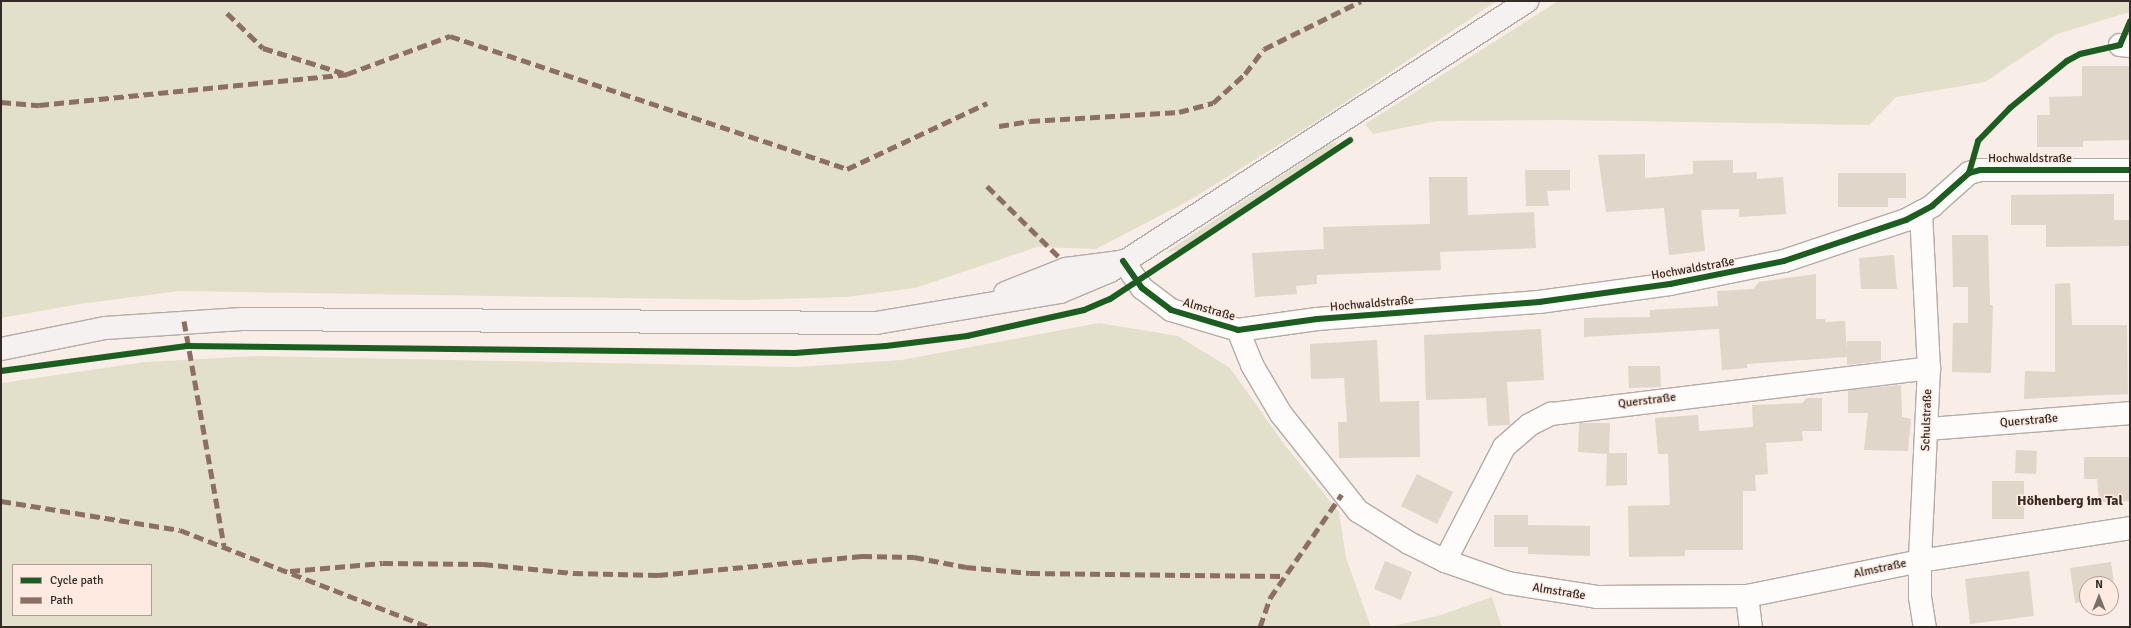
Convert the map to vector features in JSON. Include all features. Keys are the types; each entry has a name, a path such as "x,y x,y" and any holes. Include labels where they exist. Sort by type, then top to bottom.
{"main road":[{"path":"1,349 105,328 184,321 336,318 844,325 905,320 988,302 1076,288 1097,279 1527,1"}],"street":[{"name":"Hochwaldstraße","path":"1238,330 1317,319 1555,300 1670,284 1784,261 1921,212 1969,174 1980,170 2130,170"},
{"name":"Schulstraße","path":"1921,212 1929,368 1928,429 1920,561 1920,597 1925,627"},
{"name":"Almstraße","path":"1123,261 1142,288 1163,305 1192,319 1238,330 1263,387 1342,494 1378,526 1445,561 1508,583 1597,597 1747,596 1920,561 2130,528"},
{"name":"Querstraße","path":"1445,561 1504,447 1529,425 1551,414 1929,368"},
{"name":"Querstraße","path":"1928,429 2130,413"},
{"path":"1747,596 1751,627"}],"shaded area":[{"path":"1,1 1497,1 1314,123 1190,200 1096,249 1037,247 915,288 847,297 748,300 179,291 80,304 1,318"},
{"path":"1558,1 2130,1 2130,12 2057,34 1985,82 1896,97 1869,125 1562,120 1437,121 1373,134 1365,124"},
{"path":"1337,142 1334,149 1179,250 1165,253 1329,144"},
{"path":"1099,323 1178,336 1230,368 1284,444 1339,512 1346,558 1371,627 1,627 2,383 145,362 256,356 798,367 901,360"},
{"path":"1492,597 1502,627 1389,627 1441,615"}],"building":[{"path":"2082,66 2130,66 2130,140 2083,141 2083,147 2037,147 2037,115 2050,115 2049,97 2082,96"},
{"path":"1645,154 1645,178 1693,174 1693,161 1733,160 1733,173 1757,172 1757,179 1783,177 1786,214 1739,217 1739,209 1701,210 1705,251 1669,255 1664,208 1606,212 1598,155"},
{"path":"1525,170 1570,170 1570,190 1547,191 1549,206 1526,206"},
{"path":"1838,173 1906,173 1906,198 1888,198 1888,207 1838,207"},
{"path":"1429,177 1467,177 1468,215 1534,212 1536,248 1440,252 1441,270 1317,275 1317,284 1296,286 1297,294 1255,297 1252,253 1324,249 1323,227 1430,224"},
{"path":"2114,194 2114,220 2130,220 2130,246 2046,247 2046,225 2011,225 2011,195"},
{"path":"1952,235 1988,235 1990,305 1993,305 1991,373 1952,372 1953,323 1968,323 1968,287 1953,287"},
{"path":"1894,255 1897,289 1861,289 1859,258"},
{"path":"1816,274 1816,319 1825,319 1825,322 1845,321 1847,353 1847,341 1881,341 1881,361 1847,365 1847,357 1747,364 1747,368 1722,370 1719,329 1584,337 1584,318 1650,317 1650,310 1718,306 1717,291 1753,289 1759,282"},
{"path":"2070,283 2072,325 2127,325 2128,394 2024,399 2025,371 2055,372 2055,284"},
{"path":"1541,329 1544,380 1507,382 1510,425 1488,426 1486,398 1426,400 1424,335"},
{"path":"1377,340 1380,402 1419,401 1420,457 1339,458 1338,422 1347,422 1344,378 1311,379 1310,344"},
{"path":"1628,366 1660,366 1661,387 1629,388"},
{"path":"1901,385 1902,417 1911,419 1908,451 1864,450 1868,413 1848,413 1848,390"},
{"path":"1807,398 1822,398 1822,431 1802,431 1803,441 1766,443 1768,474 1755,475 1756,491 1743,491 1743,550 1685,550 1685,556 1629,557 1628,506 1670,505 1668,454 1658,454 1655,418 1698,415 1699,431 1753,427 1752,405 1802,403"},
{"path":"1579,423 1610,423 1609,453 1627,453 1627,485 1606,486 1607,454 1578,452"},
{"path":"2016,450 2037,451 2036,474 2015,473"},
{"path":"2084,457 2130,457 2130,501 2099,502 2097,479 2084,479"},
{"path":"1417,474 1453,492 1437,524 1401,506"},
{"path":"1992,481 2024,481 2024,519 1992,519"},
{"path":"1494,515 1528,515 1528,525 1590,526 1590,556 1528,554 1528,547 1494,547"},
{"path":"1385,561 1412,572 1401,600 1374,589"},
{"path":"2111,562 2113,576 2079,576 2079,602 2075,603 2070,568"},
{"path":"2029,571 2034,616 1970,624 1965,579"}],"marked path":[{"path":"999,126 1030,121 1179,112 1213,103 1245,74 1264,49 1361,1"},
{"path":"227,13 263,48 343,73"},
{"path":"1,102 39,105 347,74 450,36 847,169 987,103"},
{"path":"987,186 1060,258"},
{"path":"184,321 224,545"},
{"path":"1260,627 1270,598 1342,494"},
{"path":"1,501 180,530 429,627"},
{"path":"290,571 383,563 483,564 573,573 658,575 862,556 914,557 966,567 1030,573 1284,576"}],"cycle path":[{"path":"1969,173 1978,141 2010,108 2067,61 2080,54 2120,45 2130,21"},
{"path":"1,371 187,346 795,353 886,346 967,336 1084,310 1110,299 1350,140"},
{"path":"1123,261 1142,288 1171,310 1238,330 1317,319 1539,302 1670,284 1784,261 1906,220 1932,206 1969,173 1980,170 2130,170"}],"district":[{"name":"Höhenberg im Tal","path":"2070,501"}]}
